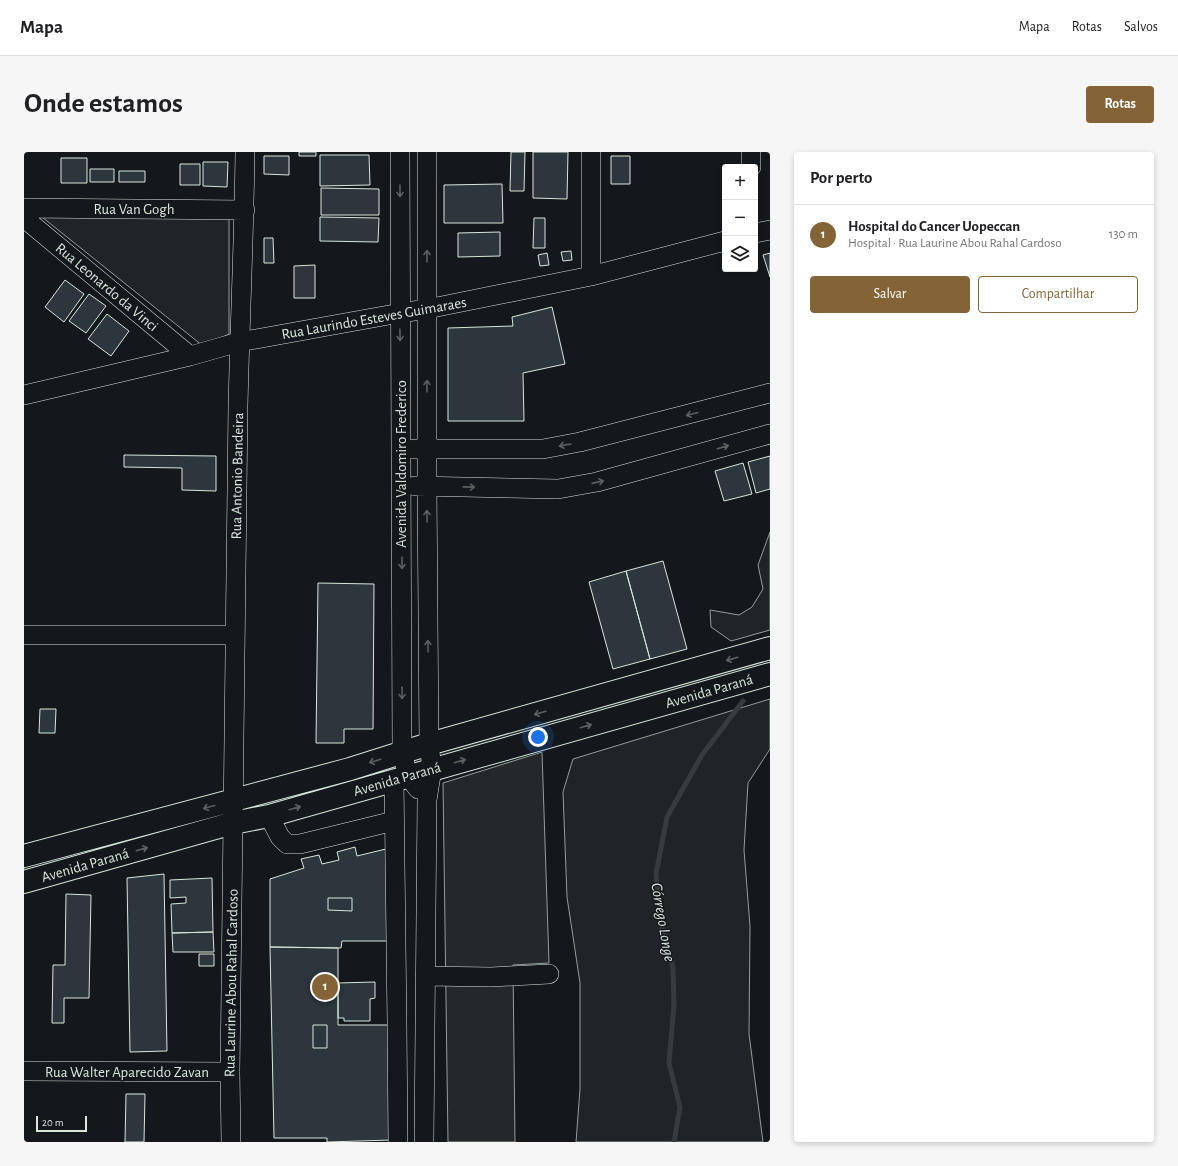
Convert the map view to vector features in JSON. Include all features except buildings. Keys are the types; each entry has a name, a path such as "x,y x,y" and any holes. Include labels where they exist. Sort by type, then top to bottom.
{"main road":[{"name":"Avenida Paraná","path":"24,856 350,768 429,744 770,648"},
{"name":"Avenida Paraná","path":"24,882 233,823 269,816 770,674"},
{"path":"350,768 357,790"}],"street":[{"name":"Rua Antonio Bandeira","path":"233,800 239,342 245,210 245,152"},
{"name":"Avenida Valdomiro Frederico","path":"400,152 402,486 401,778"},
{"name":"Avenida Valdomiro Frederico","path":"424,1142 424,976 427,800 432,769 429,744 426,152"},
{"path":"591,152 591,276"},
{"path":"751,152 751,164"},
{"name":"Rua Van Gogh","path":"24,208 245,210"},
{"name":"Rua Leonardo da Vinci","path":"24,218 190,356"},
{"path":"758,232 770,230"},
{"name":"Rua Laurindo Esteves Guimaraes","path":"24,395 190,356 239,342 427,309 591,276 722,242"},
{"path":"401,449 543,449 580,442 770,393"},
{"path":"402,486 558,489 597,482 770,434"},
{"path":"24,635 235,635"},
{"path":"401,778 427,800"},
{"path":"398,1142 394,821 401,778"},
{"name":"Rua Laurine Abou Rahal Cardoso","path":"231,1142 230,1072 233,800"},
{"path":"269,816 280,837 286,844 300,844 394,821"},
{"path":"424,976 491,977 549,974"},
{"name":"Rua Walter Aparecido Zavan","path":"24,1071 230,1072"}],"shaded area":[{"path":"42,217 229,217 229,334 203,346"},
{"path":"770,532 770,630 731,641 711,627 710,610 739,615 752,607 763,589 758,565"},
{"path":"770,658 770,667 360,782 357,773"},
{"path":"770,699 770,749 748,783 744,850 750,926 749,1034 763,1142 576,1142 580,1089 580,983 567,897 563,792 573,759"},
{"path":"542,752 549,963 513,965 515,1142 448,1142 443,783"},
{"path":"345,778 347,786 249,812 247,804"},
{"path":"222,811 224,819 24,873 24,864"}],"waterway":[{"name":"Córrego Longe","path":"674,1142 680,1107 669,1063 674,1004 673,968 661,924 656,874 667,817 702,755 743,701"}],"place":[{"name":"Hospital do Cancer Uopeccan","path":"325,987"}]}
